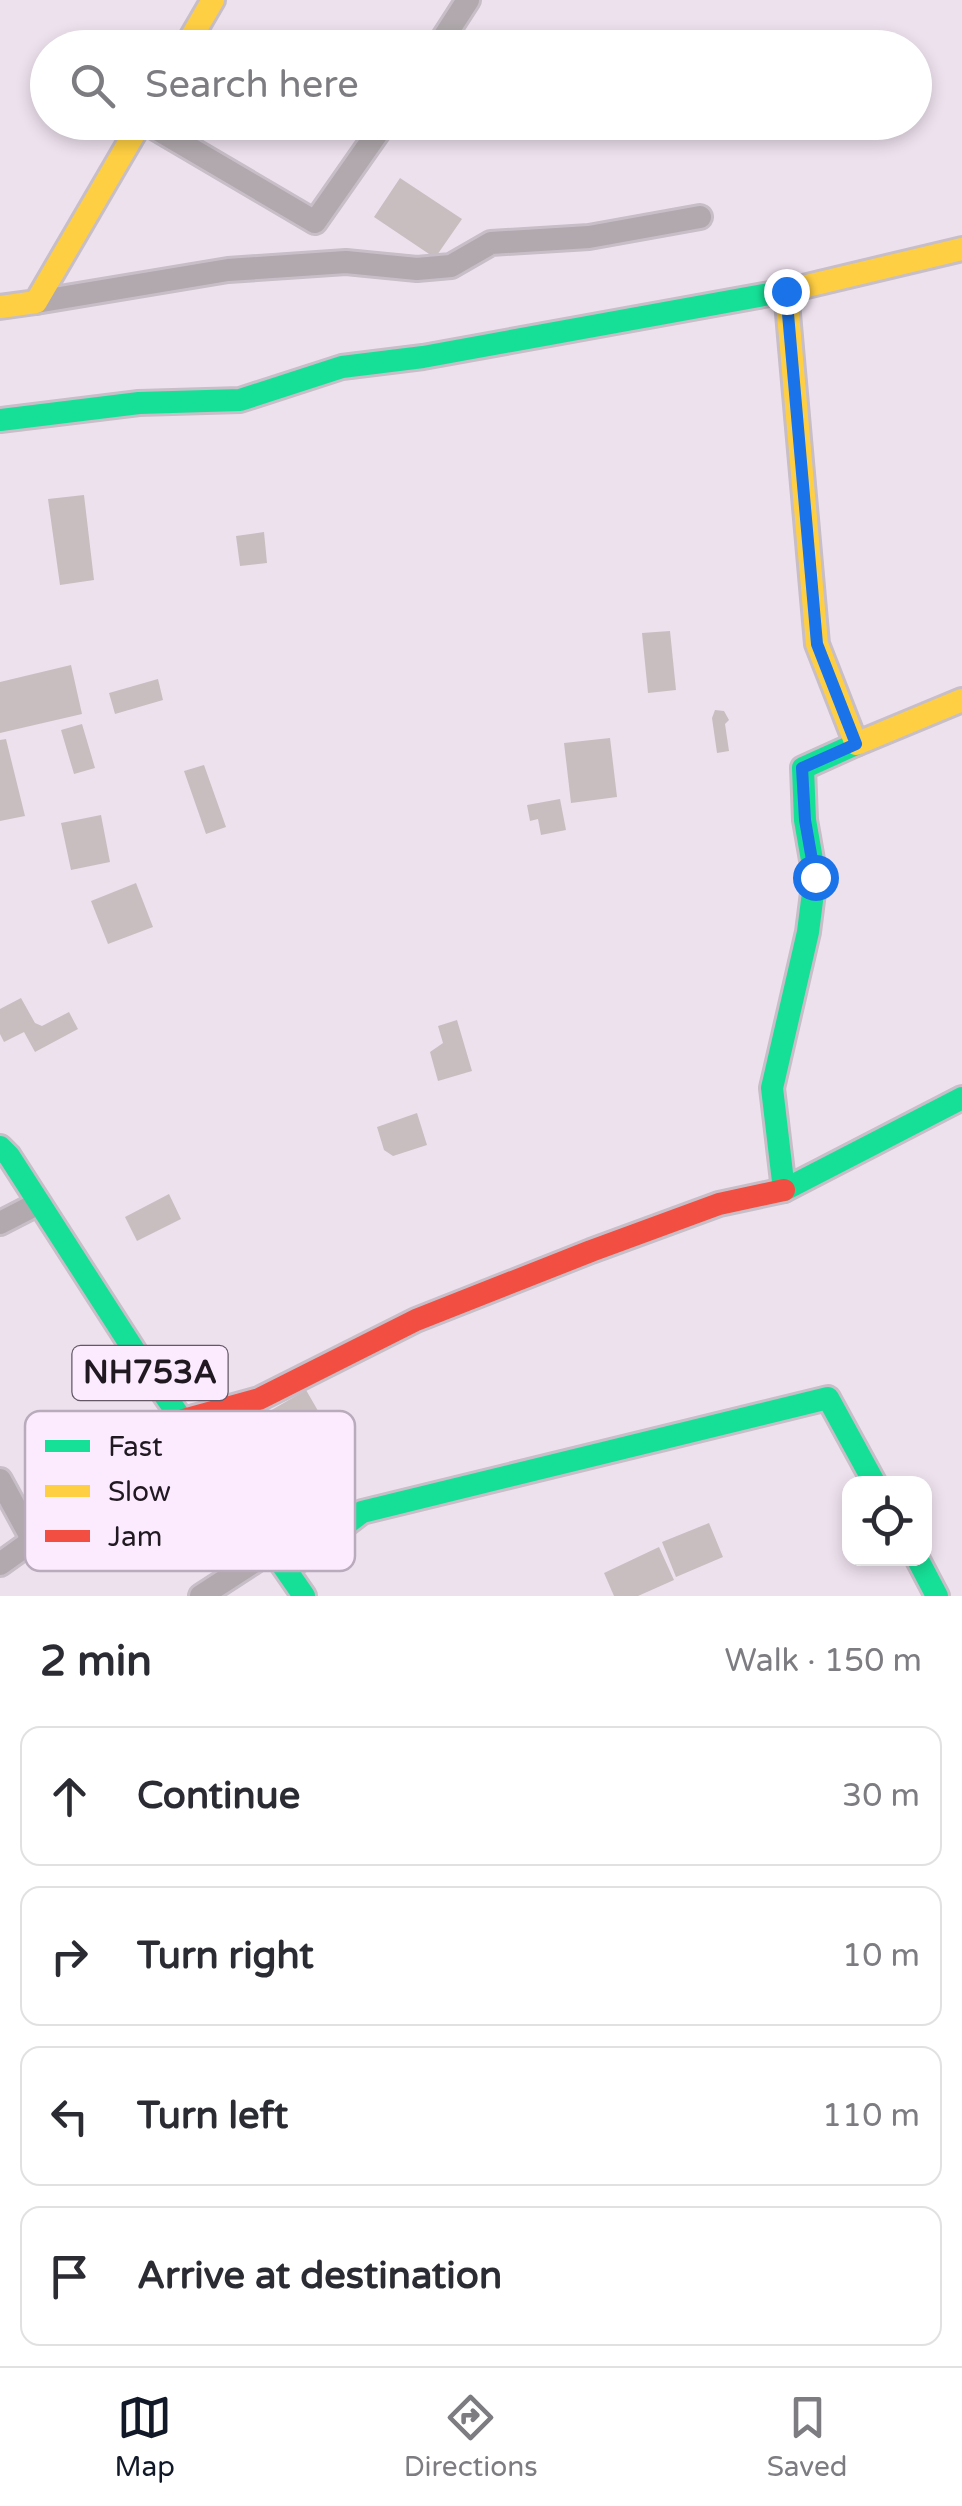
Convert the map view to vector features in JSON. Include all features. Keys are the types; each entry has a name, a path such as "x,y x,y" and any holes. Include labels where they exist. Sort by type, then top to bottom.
{"main road":[{"path":"196,30 213,0"},
{"path":"0,307 36,302 133,140"},
{"path":"0,420 139,403 240,400 342,368 424,357 786,291 962,249"},
{"path":"786,291 817,644 856,744"},
{"path":"784,1190 772,1088 808,932 815,877 805,820 802,768 962,700"},
{"path":"216,1411 259,1399 416,1320 591,1250 719,1204 784,1190 962,1098"},
{"name":"NH753A","path":"0,1147 10,1156 37,1204 177,1411"},
{"path":"355,1517 362,1512 828,1398 871,1476"},
{"path":"921,1566 938,1596"},
{"name":"NH753A","path":"287,1571 304,1596"}],"street":[{"path":"449,30 468,0"},
{"path":"175,140 315,222"},
{"path":"320,264 315,222 372,140"},
{"path":"36,302 228,270 346,262 417,270 452,266 492,243 589,237 700,217"},
{"path":"0,1224 37,1204"},
{"path":"0,1480 25,1526"},
{"path":"0,1564 25,1546"},
{"path":"202,1596 240,1571"}],"building":[{"path":"400,178 462,219 435,258 374,217"},
{"path":"84,495 94,580 60,585 48,499"},
{"path":"264,532 267,563 240,566 236,536"},
{"path":"670,631 676,690 648,693 642,633"},
{"path":"71,665 82,714 0,733 0,682"},
{"path":"158,679 163,700 115,714 109,693"},
{"path":"715,710 724,711 729,720 725,724 729,751 717,753 712,718"},
{"path":"82,724 95,768 74,774 61,730"},
{"path":"610,738 617,797 571,803 564,743"},
{"path":"6,739 25,816 0,821 0,740"},
{"path":"204,765 226,827 206,834 184,771"},
{"path":"560,799 566,830 541,835 538,819 530,821 527,805"},
{"path":"101,815 110,862 71,870 61,823"},
{"path":"136,883 153,927 108,944 91,901"},
{"path":"21,998 35,1023 42,1026 69,1012 78,1029 35,1052 24,1032 4,1042 0,1034 0,1009"},
{"path":"457,1020 472,1071 438,1081 430,1052 443,1043 438,1026"},
{"path":"417,1113 427,1145 393,1156 384,1150 377,1127"},
{"path":"169,1194 181,1219 137,1241 125,1217"},
{"path":"306,1390 318,1411 270,1411"},
{"path":"709,1523 723,1557 676,1577 662,1542"},
{"path":"659,1547 674,1580 638,1596 614,1596 604,1573"}],"traffic: fast":[{"path":"0,420 139,403 240,400 342,367 423,357 786,291"},
{"path":"856,744 803,768 805,820 815,877 808,932 772,1088 784,1190 962,1098"},
{"path":"0,1147 176,1411"},
{"path":"355,1517 362,1512 828,1398 871,1476"},
{"path":"921,1566 937,1596"},
{"path":"287,1571 304,1596"}],"traffic: slow":[{"path":"196,30 213,0"},
{"path":"0,307 36,302 130,140"},
{"path":"962,249 786,291 817,644 856,744 962,700"}],"traffic: jam":[{"path":"216,1411 259,1399 416,1320 591,1251 719,1204 784,1190"}],"route":[{"path":"786,291 817,644 856,744 802,768 805,820 815,877"}]}
